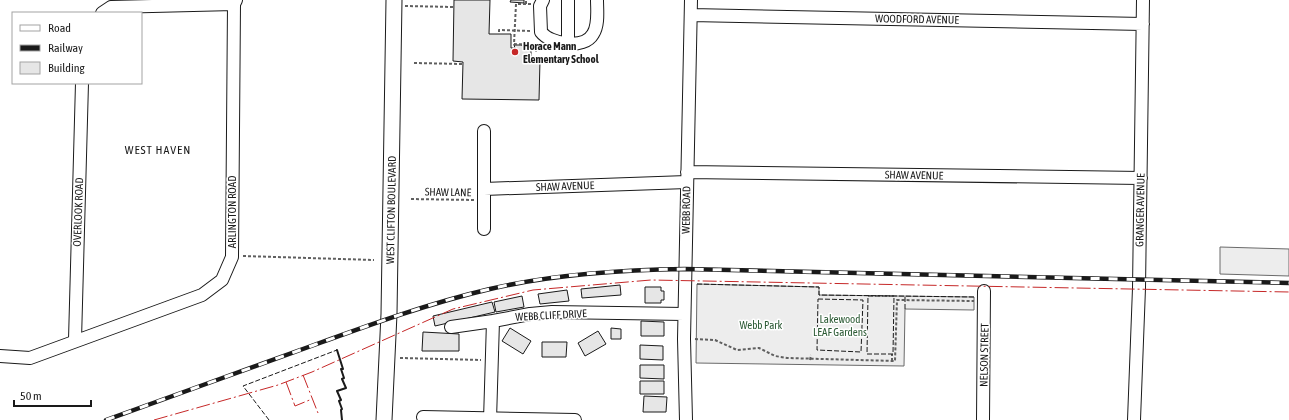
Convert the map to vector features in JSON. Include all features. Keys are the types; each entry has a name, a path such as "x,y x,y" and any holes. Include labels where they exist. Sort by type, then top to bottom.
{"main road":[{"name":"WEST CLIFTON BOULEVARD","path":"384,420 390,298 394,3"}],"street":[{"path":"568,0 568,43"},
{"path":"538,2 540,6 541,32 551,41 560,44 583,42 592,37 595,32 597,0"},
{"name":"WEBB ROAD","path":"686,420 684,314 692,0"},
{"name":"GRANGER AVENUE","path":"1134,420 1139,288 1144,0"},
{"path":"103,12 111,6 235,2"},
{"name":"ARLINGTON ROAD","path":"0,356 30,358 75,340 202,295 222,280 232,257 235,2"},
{"name":"WOODFORD AVENUE","path":"691,15 1143,24"},
{"name":"OVERLOOK ROAD","path":"75,340 82,84"},
{"path":"484,131 484,229"},
{"name":"SHAW AVENUE","path":"484,195 687,177 1141,178"},
{"name":"NELSON STREET","path":"983,420 984,291"},
{"name":"WEBB CLIFF DRIVE","path":"451,327 530,314 552,312 684,314"},
{"path":"490,419 493,321"},
{"path":"423,417 575,420"}],"path":[{"path":"536,45 514,44 516,4 538,2"},
{"path":"394,3 454,7"},
{"path":"499,32 499,30 534,31"},
{"path":"414,63 462,64"},
{"name":"SHAW LANE","path":"411,199 484,195"},
{"path":"242,256 374,260"},
{"path":"684,339 715,340 737,350 759,348 779,358 895,361 897,300 976,301"},
{"path":"892,354 892,361"},
{"path":"810,360 811,355"},
{"path":"400,358 492,360"}],"shaded area":[{"path":"1220,247 1289,249 1289,276 1220,274"},
{"name":"Webb Park","path":"697,284 819,287 819,295 974,297 974,310 905,309 904,366 696,363"}],"building":[{"path":"454,0 490,0 489,34 511,34 511,48 515,48 514,45 522,45 523,48 531,48 531,59 540,60 539,100 462,99 463,62 453,61"},
{"path":"511,0 524,0 524,3 510,2"},
{"path":"620,285 621,295 582,298 581,289"},
{"path":"645,287 661,287 661,291 664,291 664,300 661,300 661,303 645,303"},
{"path":"567,290 569,301 540,304 538,294"},
{"path":"522,296 524,307 496,312 494,302"},
{"path":"492,302 495,312 435,326 433,316"},
{"path":"641,321 664,322 664,336 641,336"},
{"path":"510,328 531,341 523,354 502,341"},
{"path":"611,328 621,329 621,339 611,339"},
{"path":"598,331 606,344 585,356 578,343"},
{"path":"423,332 459,334 459,351 422,351"},
{"path":"542,342 567,342 566,357 542,357"},
{"path":"640,345 663,346 663,360 640,359"},
{"path":"640,365 664,365 664,379 640,378"},
{"path":"640,381 664,381 664,394 640,394"},
{"path":"644,396 667,397 666,412 643,412"}],"railway":[{"path":"106,420 423,307 490,289 563,276 636,270 685,269 1289,283"}],"fence":[{"path":"697,284 819,287 819,295 974,297"},
{"path":"868,296 894,296 893,354 867,354 868,296"},
{"path":"905,297 905,309"},
{"path":"818,299 863,300 861,352 817,350 818,299"},
{"path":"269,420 243,386 337,350"}],"wall":[{"path":"337,350 343,369 341,369 344,378 342,379 346,388 337,391 341,400 339,401 342,409 342,420"}],"power":[{"path":"154,420 278,385 312,372 453,309 533,290 651,280 1289,292"},
{"path":"303,375 318,413"},
{"path":"286,382 295,406 312,399"}],"place":[{"name":"Horace Mann Elementary School","path":"515,52"}],"district":[{"name":"WEST HAVEN","path":"158,150"}],"park label":[{"name":"Lakewood LEAF Gardens","path":"840,325"}]}
